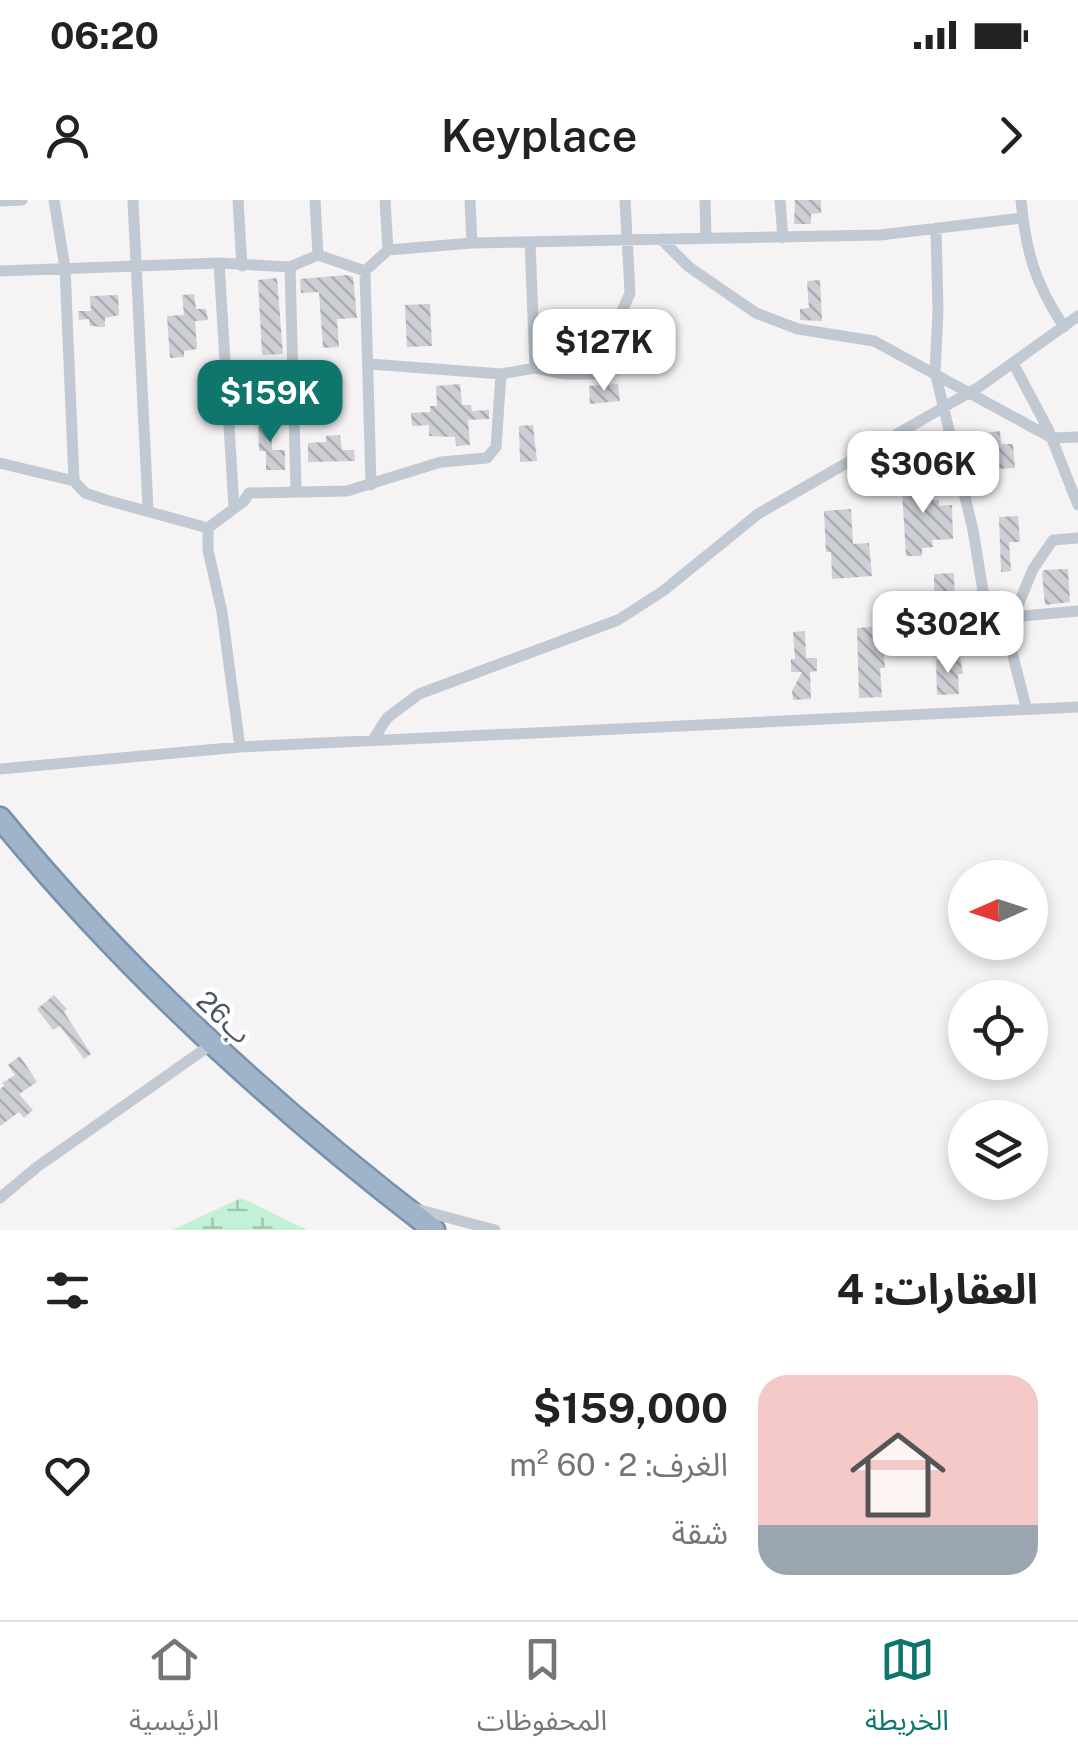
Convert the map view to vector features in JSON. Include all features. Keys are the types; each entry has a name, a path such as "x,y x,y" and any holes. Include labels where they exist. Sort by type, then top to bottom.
{"highway":[{"name":"26ب","path":"0,818 122,954 212,1044 434,1230"}],"street":[{"path":"0,201 22,200"},
{"path":"54,200 65,268 74,481"},
{"path":"133,200 148,510"},
{"path":"238,200 242,266"},
{"path":"315,200 318,256"},
{"path":"385,200 388,250"},
{"path":"470,200 472,243"},
{"path":"370,364 501,374 535,368 595,374 610,368 610,340 630,293 626,200"},
{"path":"704,200 706,238"},
{"path":"780,200 783,238"},
{"path":"1020,200 1040,290 1064,326"},
{"path":"366,270 388,250 472,243 880,234 1022,218"},
{"path":"936,228 935,372 973,530 983,591 1008,637 1026,707"},
{"path":"661,240 688,268 756,314 798,329 874,341 1052,438 1078,437"},
{"path":"530,242 535,368"},
{"path":"0,271 219,263 290,268 318,256 366,270"},
{"path":"219,263 234,507"},
{"path":"290,268 296,490"},
{"path":"366,270 372,486"},
{"path":"373,740 387,718 419,694 618,620 663,592 758,514 966,394 1078,316"},
{"path":"1013,362 1052,438 1078,505"},
{"path":"208,528 249,493 347,491 440,462 486,458 496,447 501,374"},
{"path":"0,464 74,481 85,493 208,528"},
{"path":"208,528 208,550 222,612 240,747"},
{"path":"1008,637 1034,570 1053,540 1078,538"},
{"path":"1012,620 1078,612"},
{"path":"0,769 240,747 1026,707 1078,708"},
{"path":"0,1198 212,1044"},
{"path":"402,1205 495,1230"}],"green space":[{"path":"241,1198 307,1230 172,1230"}],"building":[{"path":"795,200 821,200 821,213 811,214 811,224 794,224"},
{"path":"353,277 357,318 337,319 339,347 323,348 319,292 301,293 300,279"},
{"path":"277,278 283,354 262,355 258,280"},
{"path":"820,280 822,321 800,320 800,309 809,308 807,281"},
{"path":"194,294 196,309 206,309 208,320 195,321 197,349 184,351 184,357 170,358 167,316 184,315 182,295"},
{"path":"118,295 119,315 105,318 105,327 90,326 89,319 79,320 78,311 91,311 90,296"},
{"path":"430,304 432,346 407,347 405,305"},
{"path":"460,384 462,405 471,405 472,411 489,410 489,419 468,420 470,445 456,446 455,437 429,436 429,425 412,426 411,413 430,412 430,406 437,406 436,386"},
{"path":"618,384 620,401 590,404 589,386"},
{"path":"272,416 272,450 285,450 285,470 266,470 266,451 259,451 258,417"},
{"path":"533,425 537,461 520,462 519,426"},
{"path":"1000,431 1001,444 1013,444 1015,468 970,470 968,435"},
{"path":"340,435 342,450 354,450 355,461 308,462 308,443 326,442 326,436"},
{"path":"926,472 927,500 939,500 939,506 952,505 953,539 932,540 933,547 922,548 922,556 906,556 901,474"},
{"path":"851,509 853,544 869,543 872,576 832,579 824,511"},
{"path":"1018,516 1020,542 1009,542 1011,571 1001,572 999,517"},
{"path":"1068,569 1070,602 1045,605 1042,573"},
{"path":"954,573 955,609 934,610 934,574"},
{"path":"882,626 882,697 859,698 857,628"},
{"path":"805,631 806,658 817,658 817,671 810,672 811,699 793,700 792,691 802,672 791,672 791,659 795,659 793,632"},
{"path":"960,657 963,674 958,674 959,694 937,695 936,660"},
{"path":"54,995 67,1009 64,1012 91,1054 84,1059 60,1026 53,1030 37,1009"},
{"path":"20,1056 37,1082 19,1094 33,1110 24,1118 19,1112 0,1126 0,1089 2,1083 15,1075 8,1065"}]}
